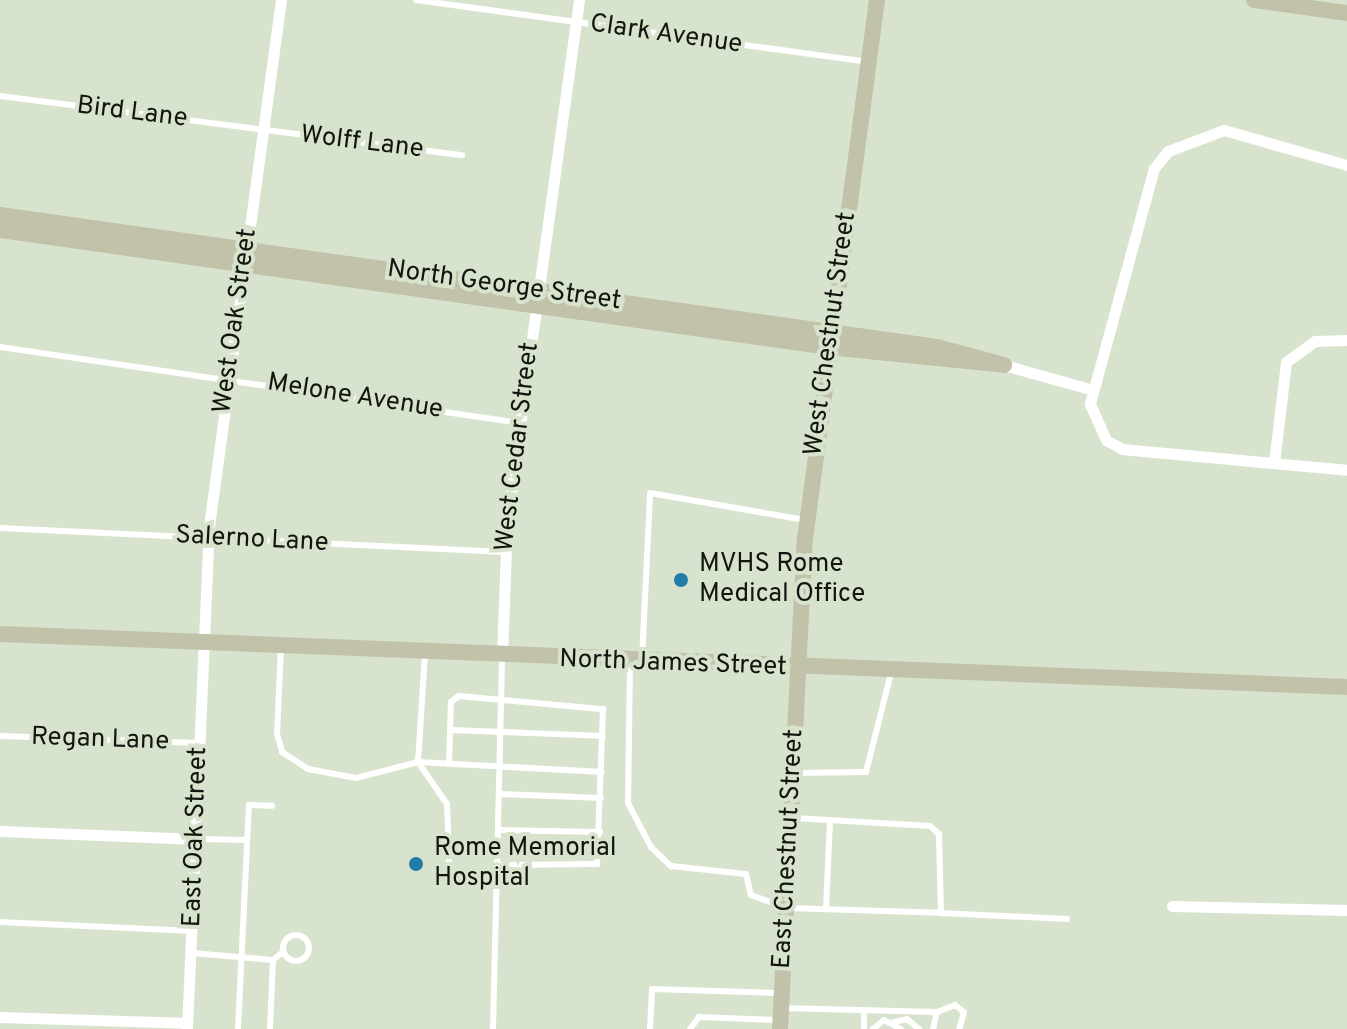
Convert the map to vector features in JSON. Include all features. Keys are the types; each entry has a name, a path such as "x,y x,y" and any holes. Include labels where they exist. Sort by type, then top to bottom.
{"street":[{"name":"West Oak Street","path":"204,644 208,538 227,376 281,0"},
{"name":"West Cedar Street","path":"502,657 504,552 579,0"},
{"name":"West Chestnut Street","path":"797,670 807,521 877,0"},
{"path":"1254,0 1347,13"},
{"path":"1347,165 1224,130 1168,151 1154,168 1090,389 1094,421 1122,449 1347,470"},
{"name":"North George Street","path":"0,215 244,258"},
{"name":"North George Street","path":"0,230 244,258 1004,365 1090,389"},
{"path":"1274,463 1286,362 1315,341 1347,340"},
{"name":"North James Street","path":"0,634 797,670 1347,687"},
{"name":"East Oak Street","path":"187,1026 204,644"},
{"name":"East Chestnut Street","path":"781,1012 797,670"},
{"path":"0,831 197,839"},
{"path":"1172,906 1347,910"},
{"path":"0,1017 187,1026"}],"lane":[{"name":"Clark Avenue","path":"416,0 868,62"},
{"name":"Bird Lane","path":"0,96 263,130"},
{"name":"Wolff Lane","path":"263,130 462,155"},
{"name":"Melone Avenue","path":"0,347 227,376 520,423"},
{"path":"807,521 650,493 626,794 638,827 671,866 746,874 751,895 786,908 1067,919"},
{"name":"Salerno Lane","path":"0,528 504,552"},
{"path":"281,647 282,752 339,778 418,762 602,772"},
{"path":"425,654 418,762 447,804 450,881"},
{"path":"493,1029 502,657"},
{"path":"792,773 866,772 891,673"},
{"path":"449,764 454,698 501,697 599,705 603,736 600,832 593,867 497,865"},
{"path":"450,730 603,736"},
{"name":"Regan Lane","path":"0,736 200,743"},
{"path":"499,794 601,798"},
{"path":"238,1029 249,805 272,806"},
{"path":"790,818 930,826 939,834 941,913"},
{"path":"826,909 830,820"},
{"path":"498,830 600,832"},
{"path":"197,839 246,840"},
{"path":"0,922 193,931"},
{"path":"192,953 273,960 283,952 290,936 307,940 302,959 283,952"},
{"path":"270,1029 273,960"},
{"path":"650,1029 652,989 781,1012"},
{"path":"690,1029 699,1017 781,1012 937,1012 955,1005 964,1012 959,1029"},
{"path":"864,1011 864,1029"},
{"path":"933,1029 937,1012"},
{"path":"873,1029 907,1019 919,1029"},
{"path":"894,1022 901,1029"}],"place":[{"name":"MVHS Rome Medical Office","path":"681,580"},
{"name":"Rome Memorial Hospital","path":"416,864"}]}
